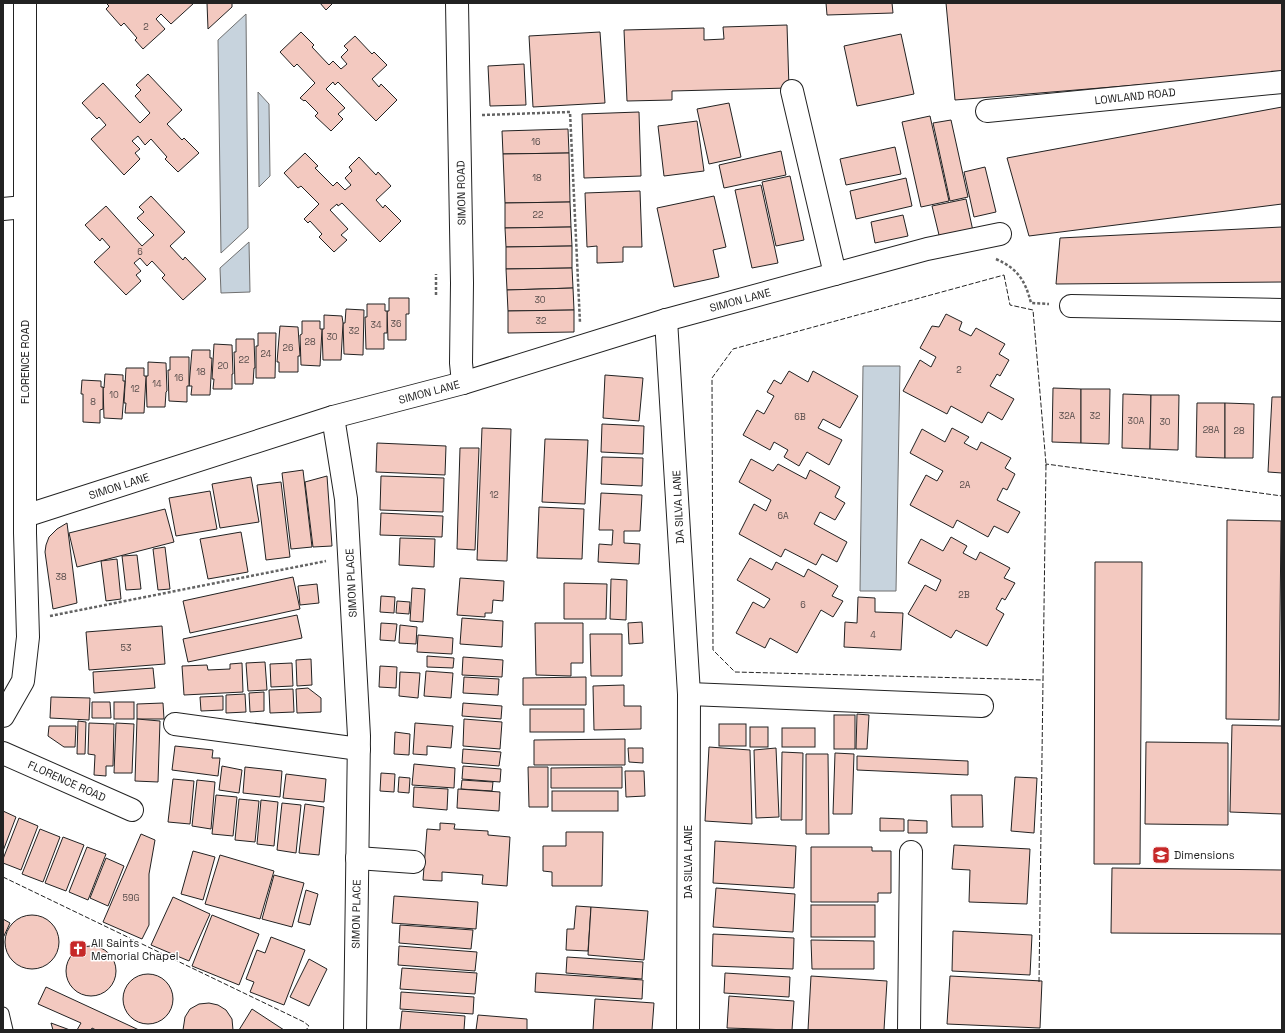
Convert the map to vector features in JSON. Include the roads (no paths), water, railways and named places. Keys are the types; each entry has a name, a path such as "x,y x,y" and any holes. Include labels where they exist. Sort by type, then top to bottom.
{"street":[{"name":"FLORENCE ROAD","path":"3,716 23,681 28,637 25,516 25,3"},
{"name":"SIMON ROAD","path":"458,3 462,283 461,363 463,383"},
{"name":"LOWLAND ROAD","path":"987,111 1282,82"},
{"path":"792,92 835,274"},
{"path":"3,209 24,207"},
{"name":"SIMON LANE","path":"25,516 333,417 463,383 666,320 927,249 1000,234"},
{"path":"1071,306 1282,310"},
{"name":"DA SILVA LANE","path":"666,320 689,694 688,1030"},
{"name":"SIMON PLACE","path":"333,417 346,499 359,749 355,1030"},
{"path":"689,694 982,706"},
{"path":"175,724 359,749"},
{"name":"FLORENCE ROAD","path":"3,753 132,810"},
{"path":"909,1030 911,852"},
{"path":"357,858 414,862"}],"lane":[{"path":"3,1013 7,1030"}],"place":[{"name":"Dimensions","path":"1161,855"},
{"name":"All Saints Memorial Chapel","path":"78,949"}]}
